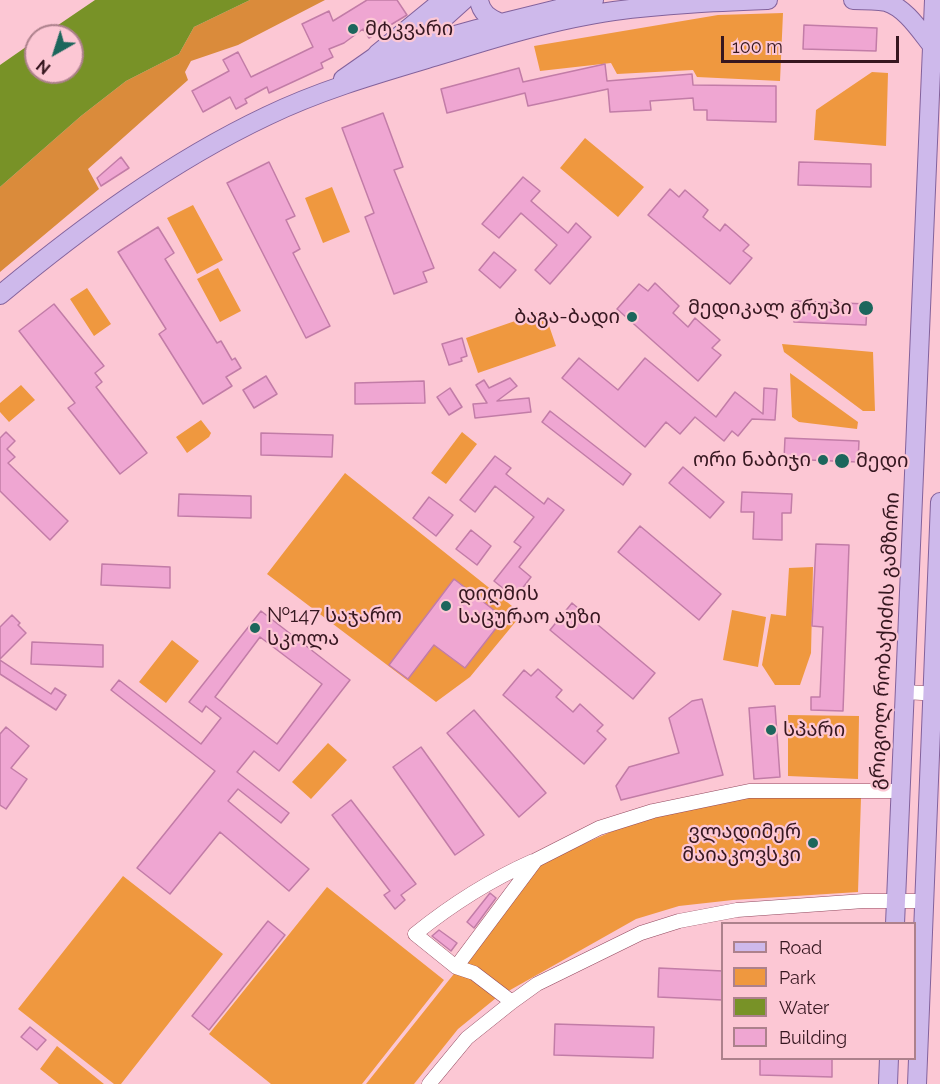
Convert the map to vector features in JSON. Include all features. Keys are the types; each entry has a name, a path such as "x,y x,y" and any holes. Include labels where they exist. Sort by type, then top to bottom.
{"main road":[{"path":"328,90 373,58 442,0"},
{"path":"392,70 410,49 464,0"},
{"path":"479,0 486,16 501,23"},
{"path":"373,58 594,0"},
{"path":"0,296 90,223 196,154 267,116 328,90 525,30 612,11 704,2 768,0"},
{"path":"853,0 882,1 894,5 933,47"},
{"name":"გრიგოლ რობაქიძის გამზირი","path":"895,922 934,0"},
{"path":"917,1084 924,901 936,694 940,502"},
{"path":"888,1084 889,1060"}],"street":[{"path":"904,693 936,694"},
{"path":"512,1002 474,972 456,967 415,934 448,908 512,870 610,825 653,811 748,791 900,791"},
{"path":"456,967 536,860"},
{"path":"429,1084 467,1038 537,984 641,933 679,921 756,908 896,900 924,901"}],"green space":[{"path":"783,13 780,81 697,77 693,70 617,74 611,63 540,71 534,46 718,15"},
{"path":"872,72 888,73 886,146 814,140 816,110"},
{"path":"585,138 644,187 618,217 560,168"},
{"path":"332,187 350,232 323,243 305,198"},
{"path":"193,205 223,260 197,274 167,218"},
{"path":"218,268 241,311 220,322 197,279"},
{"path":"87,288 111,324 94,336 70,299"},
{"path":"544,311 556,346 478,373 466,338"},
{"path":"782,344 873,352 875,411 863,411 784,352"},
{"path":"790,373 858,422 857,429 799,422 792,417"},
{"path":"21,385 35,400 9,422 0,412 0,403"},
{"path":"201,420 211,433 187,453 176,437"},
{"path":"462,432 477,444 446,484 431,473"},
{"path":"345,473 522,614 470,677 436,702 267,574"},
{"path":"813,567 811,653 800,685 775,685 762,665 771,614 786,616 789,568"},
{"path":"732,610 766,617 758,667 723,660"},
{"path":"172,640 199,661 166,703 139,682"},
{"path":"788,715 859,716 858,779 788,776"},
{"path":"328,743 347,760 311,799 292,782"},
{"path":"747,796 861,798 858,892 679,906 636,919 496,998 458,1029 414,1084 366,1084 544,861 652,814"},
{"path":"123,876 223,954 121,1084 114,1084 18,1009"},
{"path":"327,887 444,980 362,1084 271,1084 209,1034"},
{"path":"57,1046 104,1084 59,1084 40,1069"}],"shaded area":[{"path":"250,0 325,0 238,45 191,61 185,72 188,80 88,169 99,189 0,272 0,187 81,116 126,81 179,54 194,27"}],"water":[{"path":"95,0 250,0 194,27 179,54 126,81 81,116 0,187 0,65 24,48 24,84 84,84 84,24 60,24"}],"building":[{"path":"367,0 397,0 407,15 369,38 363,29 344,43 329,49 333,57 321,63 323,68 269,93 267,87 245,99 247,103 236,109 230,97 203,112 192,91 229,71 223,60 238,52 251,77 313,47 302,24 329,11 333,21"},
{"path":"804,25 877,28 876,51 803,49"},
{"path":"605,64 607,81 692,74 693,85 776,86 776,122 707,120 707,110 694,110 693,98 650,101 651,110 610,112 608,89 528,106 525,93 447,113 441,89 519,68 523,82"},
{"path":"383,113 403,167 394,170 434,268 423,272 427,282 394,294 365,217 374,213 342,128"},
{"path":"121,157 129,168 101,186 97,178"},
{"path":"269,162 295,216 286,220 300,249 293,253 330,326 306,338 227,183"},
{"path":"799,162 871,164 871,187 798,185"},
{"path":"523,177 540,191 531,201 568,233 576,223 591,237 550,284 535,270 557,245 521,213 499,238 482,224"},
{"path":"670,189 679,197 685,190 708,210 703,217 720,231 725,224 749,245 743,251 752,258 730,284 648,215"},
{"path":"158,227 174,253 165,259 217,343 221,341 232,360 235,358 241,368 226,377 232,386 203,404 159,334 166,329 118,252"},
{"path":"494,252 516,270 500,288 479,270"},
{"path":"655,283 679,306 673,313 688,327 695,318 720,340 712,348 721,355 698,381 617,309 639,284 648,291"},
{"path":"795,301 867,304 866,325 794,322"},
{"path":"54,304 104,366 95,373 102,382 96,387 147,453 120,474 68,408 75,403 19,331"},
{"path":"462,338 467,356 461,358 462,361 449,365 442,344"},
{"path":"579,358 618,390 645,358 716,417 735,392 763,414 764,388 777,389 775,420 752,419 738,436 732,431 724,441 695,417 680,434 666,422 645,447 562,378"},
{"path":"266,376 277,394 254,408 243,390"},
{"path":"510,378 517,386 497,401 529,398 531,412 475,418 473,404 487,403 476,385 484,380 489,388"},
{"path":"424,381 425,403 355,404 355,383"},
{"path":"450,388 462,407 449,415 437,397"},
{"path":"550,411 631,474 623,485 542,422"},
{"path":"6,432 15,441 7,449 15,457 8,463 68,521 50,540 0,491 0,438"},
{"path":"261,433 333,435 332,457 261,455"},
{"path":"785,438 859,441 858,462 784,459"},
{"path":"495,456 511,468 506,474 544,504 548,498 564,510 519,567 531,577 515,598 494,581 521,547 514,542 534,517 495,486 475,512 460,500"},
{"path":"683,467 724,502 710,518 669,483"},
{"path":"742,492 792,494 791,513 782,513 782,540 753,539 754,512 741,512"},
{"path":"179,494 251,496 251,518 178,516"},
{"path":"429,497 453,515 436,536 413,518"},
{"path":"640,526 721,594 699,620 618,552"},
{"path":"471,530 491,546 477,565 456,549"},
{"path":"816,544 849,545 843,711 811,710 811,697 820,697 823,627 812,626"},
{"path":"102,564 170,567 170,588 101,585"},
{"path":"454,579 504,618 465,668 434,645 408,679 389,665"},
{"path":"572,603 655,673 633,699 550,630"},
{"path":"261,611 350,680 279,771 254,751 237,772 289,813 281,823 238,789 228,801 309,869 289,891 220,832 170,894 137,868 215,771 111,690 119,680 201,744 221,718 206,706 202,712 189,702","holes":["260,637 322,684 277,744 215,697"]},
{"path":"12,615 26,633 0,659 0,627"},
{"path":"32,642 103,645 103,667 31,664"},
{"path":"0,660 51,694 55,688 66,695 56,710 0,674"},
{"path":"538,669 562,690 556,697 573,712 580,704 603,725 597,731 606,739 584,764 503,695 524,670 531,676"},
{"path":"702,699 723,775 621,800 616,786 629,767 679,753 669,718 692,701"},
{"path":"775,706 780,777 754,779 749,708"},
{"path":"474,710 546,793 519,817 447,733"},
{"path":"6,727 29,746 11,768 27,779 6,809 0,805 0,734"},
{"path":"421,747 484,835 455,855 393,767"},
{"path":"351,800 416,884 401,895 405,900 395,909 384,895 390,891 332,815"},
{"path":"490,893 496,898 474,928 467,922"},
{"path":"268,921 285,935 209,1030 192,1016"},
{"path":"439,930 457,943 451,951 432,936"},
{"path":"659,968 721,971 721,1000 658,997"},
{"path":"555,1024 654,1027 653,1058 554,1055"},
{"path":"30,1027 46,1040 37,1050 21,1037"},
{"path":"760,1060 832,1060 832,1077 760,1075"}],"place":[{"name":"მტკვარი","path":"353,29"},
{"name":"მედიკალ გრუპი","path":"866,308"},
{"name":"ბაგა-ბადი","path":"632,317"},
{"name":"ორი ნაბიჯი","path":"823,460"},
{"name":"მედი","path":"842,461"},
{"name":"დიღმის საცურაო აუზი","path":"446,606"},
{"name":"№147 საჯარო სკოლა","path":"255,628"},
{"name":"სპარი","path":"771,730"},
{"name":"ვლადიმერ მაიაკოვსკი","path":"813,843"}]}
